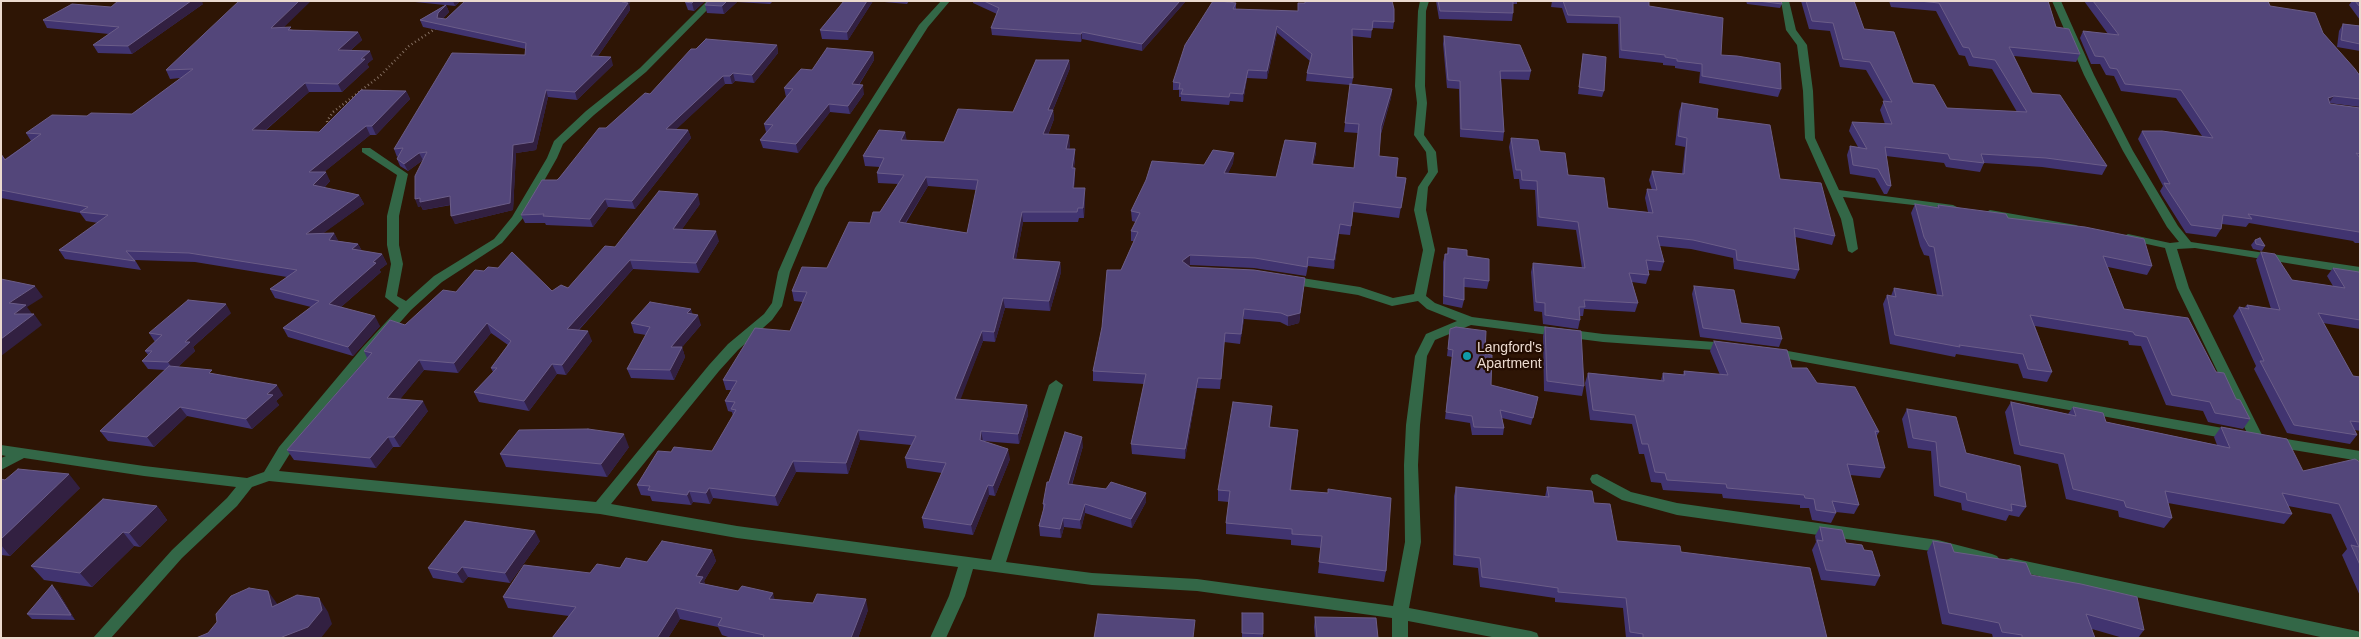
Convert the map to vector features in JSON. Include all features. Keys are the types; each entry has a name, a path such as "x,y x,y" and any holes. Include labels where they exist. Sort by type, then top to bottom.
{"street":[{"path":"269,476 284,451 367,351 407,307 438,280 498,241 516,218 552,158 558,143 590,113 643,70 712,1"},
{"path":"600,508 714,368 733,347 768,316 778,303 784,272 820,188 924,25 946,1"},
{"path":"1420,297 1429,250 1420,210 1423,187 1433,172 1431,152 1419,135 1422,103 1420,86 1422,12 1425,1"},
{"path":"1785,1 1790,30 1802,45 1808,90 1810,138 1837,193 1847,219 1852,249"},
{"path":"2056,1 2089,75 2128,151 2173,227 2188,245"},
{"path":"366,150 403,174 393,216 392,245 397,264 392,297 407,307"},
{"path":"1837,193 1971,210 2089,230"},
{"path":"2117,235 2170,246 2188,245 2360,271"},
{"path":"2170,246 2183,288 2257,439"},
{"path":"1274,277 1360,291 1392,302 1420,297 1431,306 1451,315 1472,321 1603,338 1741,348"},
{"path":"1400,638 1400,613 1413,542 1412,433 1421,356 1430,337 1454,326 1472,321"},
{"path":"1760,350 2360,456"},
{"path":"997,566 1056,385"},
{"path":"1,450 247,483 269,476 449,491 600,508 737,532 1092,579 1197,585 1400,613 1531,638"},
{"path":"1,464 22,453"},
{"path":"1597,479 1626,496 1677,509 1938,546 2017,566 2358,638"},
{"path":"102,638 177,554 232,502 247,483"},
{"path":"938,638 958,596 967,562"}],"path":[{"path":"328,129 327,121 333,112 380,76 409,46 445,23"}],"building":[{"path":"118,1 191,1 128,46 93,45 119,27 43,20 72,4 111,7"},
{"path":"239,1 299,1 271,28 291,27 288,30 358,32 338,50 370,51 361,59 365,59 338,84 305,83 252,130 319,132 361,90 406,91 372,126 366,126 309,172 326,172 313,185 359,195 306,234 334,233 329,240 358,244 352,249 382,254 373,262 376,263 329,304 375,316 348,347 283,328 319,301 270,289 297,270 189,253 126,251 135,261 59,250 108,215 80,212 88,207 1,190 1,154 5,160 41,134 26,133 52,115 87,116 91,113 132,114 193,69 166,70"},
{"path":"465,1 623,1 628,3 591,56 611,57 575,92 546,90 533,142 513,145 510,203 451,216 450,196 420,202 420,198 415,199 415,176 427,152 419,153 404,164 397,159 403,148 394,149 452,53 525,55 526,43 420,20 446,5 438,13 437,18 446,19"},
{"path":"708,1 727,1 722,6 705,5"},
{"path":"844,1 867,1 847,32 820,30"},
{"path":"984,1 1180,1 1142,44 1082,32 1081,34 991,28 999,8"},
{"path":"1213,1 1236,3 1233,9 1298,11 1298,3 1305,3 1305,1 1392,1 1394,22 1373,21 1372,30 1352,29 1353,78 1307,73 1312,54 1277,26 1267,71 1248,70 1243,94 1230,93 1229,97 1181,94 1183,89 1179,89 1180,83 1173,82 1185,45"},
{"path":"1438,1 1513,1 1513,13 1440,11"},
{"path":"1563,1 1649,1 1649,6 1723,18 1721,55 1780,63 1781,89 1702,76 1702,64 1677,61 1677,59 1665,57 1665,55 1621,50 1620,17 1568,15"},
{"path":"1758,1 1781,1 1782,4"},
{"path":"1806,1 1854,1 1864,29 1894,32 1913,83 1934,85 1947,108 2027,112 1995,60 1973,57 1969,48 1963,47 1939,3 1919,1 2048,1 2056,27 2069,29 2080,54 2009,47 2032,93 2060,95 2107,166 2046,158 1981,154 1984,163 1950,159 1948,154 1885,147 1891,186 1887,185 1878,169 1853,165 1850,146 1867,149 1852,122 1892,124 1883,101 1892,102 1870,62 1843,59 1833,23 1812,21"},
{"path":"2093,1 2268,1 2270,6 2315,13 2323,33 2360,76 2360,99 2334,96 2328,98 2330,104 2360,108 2360,154 2356,153 2360,158 2360,233 2248,214 2252,219 2223,215 2221,229 2191,225 2166,187 2164,183 2170,184 2142,131 2162,131 2213,138 2181,90 2125,84 2117,69 2110,68 2104,57 2095,56 2083,31 2119,35"},
{"path":"2343,24 2360,26 2360,44 2341,40"},
{"path":"1444,36 1520,45 1531,71 1500,71 1504,132 1461,129 1460,81 1448,80"},
{"path":"706,39 777,45 752,75 733,73 730,76 723,76 666,129 688,130 632,201 605,199 590,219 543,216 544,214 521,215 542,180 557,180 599,128 606,128 645,93 650,94 691,49 696,49"},
{"path":"827,48 873,52 852,84 863,85 848,106 829,104 796,144 760,140 773,125 764,124 793,89 784,88 801,69 812,70"},
{"path":"1583,54 1606,57 1604,91 1579,87"},
{"path":"1036,60 1069,60 1048,110 1053,110 1043,134 1069,135 1066,149 1075,149 1072,168 1075,168 1073,188 1085,188 1083,208 1078,208 1077,212 1022,212 1013,259 1060,262 1049,301 1003,298 994,332 982,331 955,399 1027,405 1018,434 981,431 980,440 1008,449 993,486 988,485 971,525 922,518 946,463 905,458 916,436 858,430 846,463 793,461 775,496 709,488 706,493 689,491 687,495 648,490 650,486 637,485 658,451 671,452 674,447 712,451 736,410 731,409 735,402 725,401 737,381 723,380 755,328 790,331 807,292 792,291 802,267 827,268 849,222 870,223 873,212 880,212 904,175 877,173 884,158 863,156 879,130 905,132 901,140 944,142 958,109 1013,112","holes":["926,177 978,180 967,233 899,222"]},
{"path":"1350,84 1392,89 1381,126 1379,156 1398,158 1396,177 1406,178 1401,208 1354,202 1351,226 1340,224 1334,260 1308,257 1307,267 1255,258 1190,255 1182,261 1190,267 1254,270 1305,278 1300,313 1288,316 1281,313 1244,309 1241,334 1225,333 1221,379 1198,378 1185,449 1131,444 1146,374 1093,371 1102,327 1107,270 1121,270 1138,232 1131,231 1140,213 1131,211 1146,180 1152,161 1204,165 1213,150 1234,153 1224,173 1276,177 1285,140 1316,143 1312,164 1354,168 1359,124 1345,123"},
{"path":"1682,103 1718,109 1717,118 1770,125 1780,179 1821,183 1835,236 1794,228 1799,270 1737,260 1736,250 1693,240 1657,236 1664,262 1646,260 1649,275 1629,273 1638,303 1584,300 1585,307 1579,307 1580,320 1545,315 1545,303 1536,302 1533,263 1585,268 1578,222 1539,217 1537,181 1522,180 1521,170 1516,170 1511,138 1538,140 1540,151 1565,153 1568,175 1604,178 1608,208 1653,213 1647,189 1657,190 1652,171 1684,174 1687,138 1678,136"},
{"path":"659,191 698,194 673,229 716,231 696,263 630,260 567,329 588,331 562,365 552,364 524,401 474,392 497,368 491,368 511,341 487,323 454,363 419,360 387,398 423,401 394,437 388,437 370,458 287,450 372,353 364,351 390,320 405,325 443,290 456,292 475,270 484,271 488,267 498,268 512,252 552,291 561,285 568,288 605,246 615,247"},
{"path":"1915,204 1939,208 1938,205 2006,214 2008,218 2085,227 2144,239 2152,266 2103,256 2124,309 2188,318 2216,372 2224,373 2236,399 2240,400 2250,419 2215,413 2210,402 2172,395 2147,337 2135,335 2133,332 2030,315 2052,372 2028,369 2023,354 1959,345 1960,347 1895,335 1887,295 1896,297 1894,288 1943,296 1934,247 1929,246 1924,237"},
{"path":"2260,238 2265,246 2256,244 2255,240"},
{"path":"1448,248 1467,250 1467,256 1489,259 1489,281 1464,278 1464,300 1444,296 1445,254 1448,254"},
{"path":"2261,252 2275,254 2292,280 2345,288 2333,268 2359,272 2360,320 2318,313 2353,376 2360,377 2360,422 2350,421 2357,435 2294,425 2260,361 2264,361 2239,307 2249,309 2247,305 2280,310"},
{"path":"1,279 35,286 9,303 26,305 14,314 34,314 1,339"},
{"path":"1694,286 1734,290 1741,323 1779,327 1782,339 1703,328"},
{"path":"188,300 226,304 185,342 190,342 168,362 142,361 152,351 145,351 162,335 149,333"},
{"path":"650,302 691,309 687,313 698,315 671,347 682,347 670,370 627,369 650,327 631,323"},
{"path":"1456,327 1486,331 1485,354 1492,355 1491,385 1538,397 1533,418 1500,410 1504,428 1474,427 1472,416 1446,412 1453,350 1448,349 1450,329"},
{"path":"1545,327 1581,331 1584,386 1547,381"},
{"path":"1714,341 1787,350 1792,368 1807,368 1817,383 1855,387 1879,432 1875,431 1885,468 1847,464 1859,505 1832,501 1836,513 1816,510 1814,499 1805,498 1804,495 1727,488 1726,484 1667,480 1665,473 1655,472 1648,444 1642,444 1635,415 1593,410 1588,373 1664,381 1663,373 1685,375 1684,371 1728,375"},
{"path":"169,366 212,370 209,373 277,385 267,394 273,395 246,419 180,407 147,437 100,431"},
{"path":"1233,402 1272,406 1269,427 1298,430 1290,490 1328,493 1328,489 1391,498 1386,571 1319,562 1322,536 1292,534 1292,529 1226,523 1230,491 1218,490"},
{"path":"2011,402 2076,416 2073,407 2103,413 2106,422 2230,448 2221,427 2287,439 2303,471 2355,459 2360,462 2360,565 2351,545 2359,547 2339,504 2282,493 2292,514 2165,491 2172,518 2126,507 2124,501 2073,489 2064,454 2020,445"},
{"path":"1907,409 1956,417 1966,453 2020,466 2026,507 2011,504 2012,511 1967,500 1966,493 1940,486 1936,442 1913,438"},
{"path":"588,429 624,434 601,464 500,454 519,430"},
{"path":"1065,432 1082,437 1068,484 1106,489 1111,482 1146,493 1131,519 1085,504 1080,520 1063,518 1060,529 1039,526 1045,504 1043,504 1047,482 1049,482"},
{"path":"18,469 69,474 1,539 1,479 5,480"},
{"path":"1456,487 1549,497 1547,487 1592,491 1594,503 1610,504 1617,541 1680,546 1681,552 1810,568 1827,638 1643,638 1643,634 1630,632 1626,598 1558,592 1558,588 1482,577 1480,558 1455,555"},
{"path":"103,499 157,506 129,533 123,532 80,573 31,566"},
{"path":"465,521 535,531 505,573 462,567 457,573 428,568"},
{"path":"1820,527 1842,530 1846,543 1862,545 1864,550 1872,551 1880,576 1826,570 1817,540 1823,541"},
{"path":"662,541 712,550 696,576 703,577 699,583 738,591 742,586 773,593 769,599 813,603 817,594 866,599 851,638 763,638 764,635 718,625 722,618 676,608 657,638 552,638 576,607 503,597 524,565 590,573 597,564 620,568 626,558 647,562"},
{"path":"1933,541 1951,544 1954,552 2026,563 2031,575 2137,597 2144,630 2086,614 2095,638 2022,638 2022,635 2002,632 1999,623 1949,613"},
{"path":"52,585 71,615 27,614"},
{"path":"249,588 268,591 272,607 297,595 319,598 322,610 308,627 282,638 196,638 208,633 217,622 216,614 231,596"},
{"path":"1242,613 1263,613 1263,634 1242,633"},
{"path":"1098,614 1195,620 1193,638 1094,638"},
{"path":"1315,617 1376,618 1378,638 1317,638"}],"place":[{"name":"Langford's Apartment","path":"1467,356"}]}
